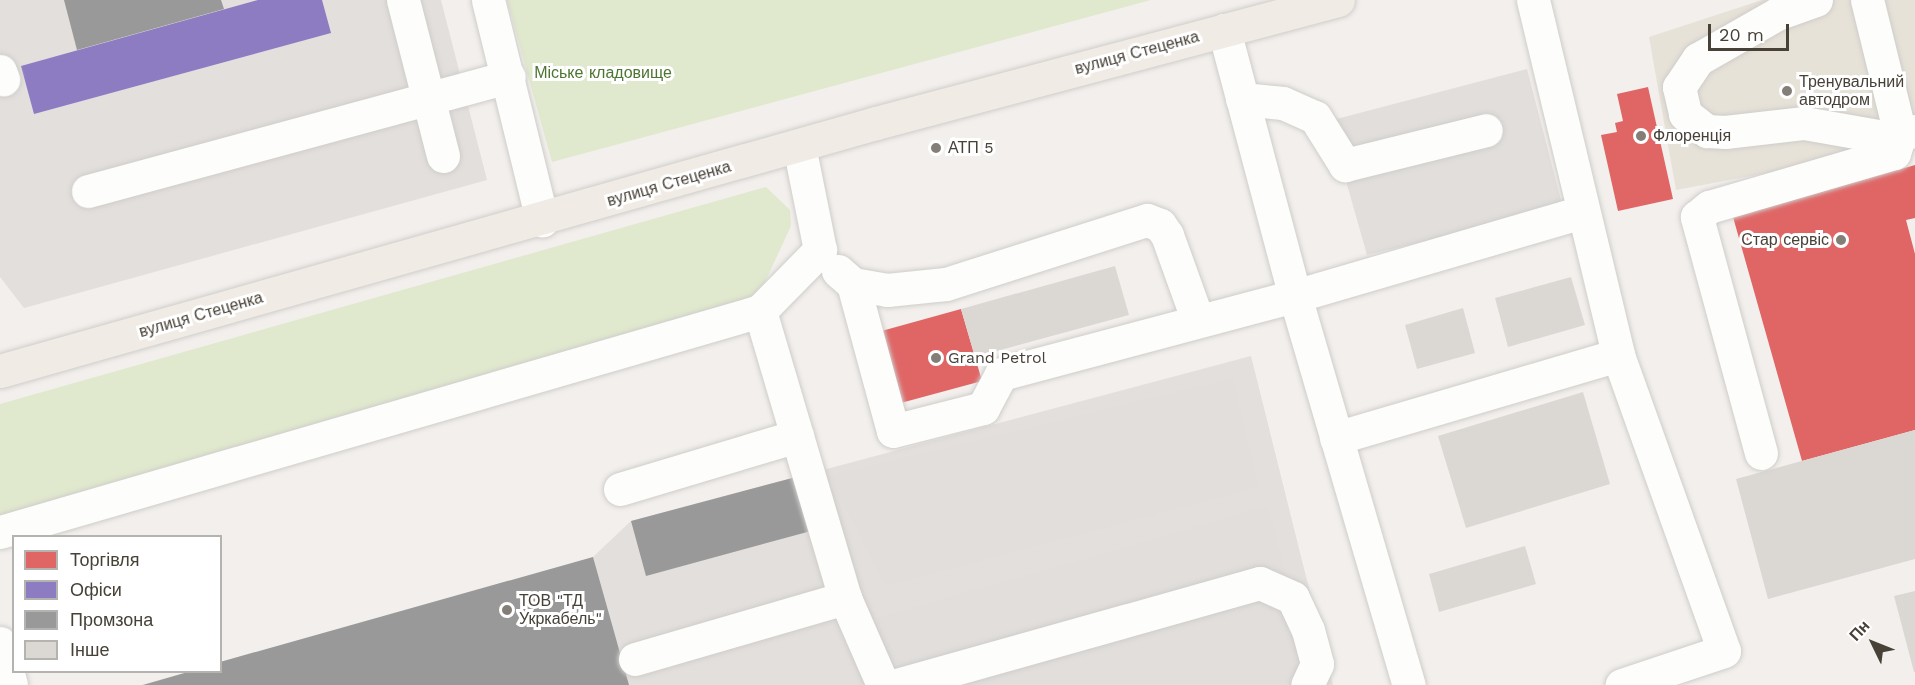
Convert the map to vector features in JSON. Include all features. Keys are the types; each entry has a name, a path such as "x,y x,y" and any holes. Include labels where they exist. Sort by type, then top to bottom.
{"main road":[{"name":"вулиця Стеценка","path":"0,371 799,146 1338,0"}],"lane":[{"path":"403,0 430,97 443,156"},
{"path":"488,0 509,77 542,220"},
{"path":"1533,0 1618,355 1724,651 1622,685"},
{"path":"1816,0 1777,14 1698,59 1679,87 1685,114 1707,131 1716,132 1804,123 1884,137 1908,132"},
{"path":"1867,0 1908,132"},
{"path":"1224,30 1294,296 1409,685"},
{"path":"88,191 509,77"},
{"path":"1242,99 1282,103 1315,117 1346,165 1486,130"},
{"path":"1761,453 1697,217 1709,207 1890,155 1908,132"},
{"path":"799,146 820,250 854,284 893,431 983,408 1002,374 1294,296 1583,212"},
{"path":"854,284 887,290 946,284 1147,220 1160,225 1167,235 1198,321"},
{"path":"0,532 760,311 820,250"},
{"path":"760,311 845,598 883,685"},
{"path":"1336,438 1618,355"},
{"path":"620,489 797,436"},
{"path":"897,685 1260,583 1293,598 1308,630 1317,664 1307,685"},
{"path":"635,659 845,598"},
{"path":"0,643 11,685"}],"shaded area":[{"path":"0,0 441,0 487,180 24,308 0,277"},
{"name":"Тренувальний автодром","path":"1762,0 1915,0 1915,145 1676,190 1649,37"},
{"path":"1527,69 1563,208 1367,255 1329,121"},
{"path":"1251,356 1333,685 141,685 184,673 222,673 593,557 631,521"},
{"path":"1233,378 1259,487 886,586 829,476"},
{"path":"1268,506 1315,685 895,685 877,618"}],"green space":[{"name":"Міське кладовище","path":"507,0 1151,0 552,162"},
{"path":"766,187 790,210 791,226 765,282 746,303 0,516 0,404"}],"building: Торгівля":[{"path":"1648,87 1673,199 1618,211 1601,135 1617,132 1615,123 1623,121 1617,94"},
{"path":"1915,165 1915,218 1906,220 1915,254 1915,430 1802,461 1733,217"},
{"path":"961,309 982,381 897,404 878,332"}],"building: Офіси":[{"path":"258,0 322,0 331,33 34,114 21,66"}],"building: Промзона":[{"path":"64,0 221,0 224,9 77,50"},
{"path":"796,477 811,531 646,576 631,521"},
{"name":"ТОВ \"ТД Укркабель\"","path":"593,557 629,685 143,685 185,673 222,673 222,661"}],"building: Інше":[{"path":"1115,266 1129,315 975,357 961,309"},
{"path":"1571,277 1585,325 1508,347 1495,298"},
{"path":"1463,308 1475,353 1417,369 1405,325"},
{"path":"1583,392 1610,484 1466,528 1438,436"},
{"path":"1915,430 1915,559 1768,599 1736,479"},
{"path":"1525,546 1536,584 1439,612 1429,574"},
{"path":"1915,591 1915,672 1914,672 1894,596"}],"place":[{"name":"Тренувальний автодром","path":"1787,91"},
{"name":"Флоренція","path":"1641,136"},
{"name":"АТП 5","path":"936,148"},
{"name":"Стар сервіс","path":"1841,240"},
{"name":"Grand Petrol","path":"936,358"},
{"name":"ТОВ \"ТД Укркабель\"","path":"507,610"}]}
